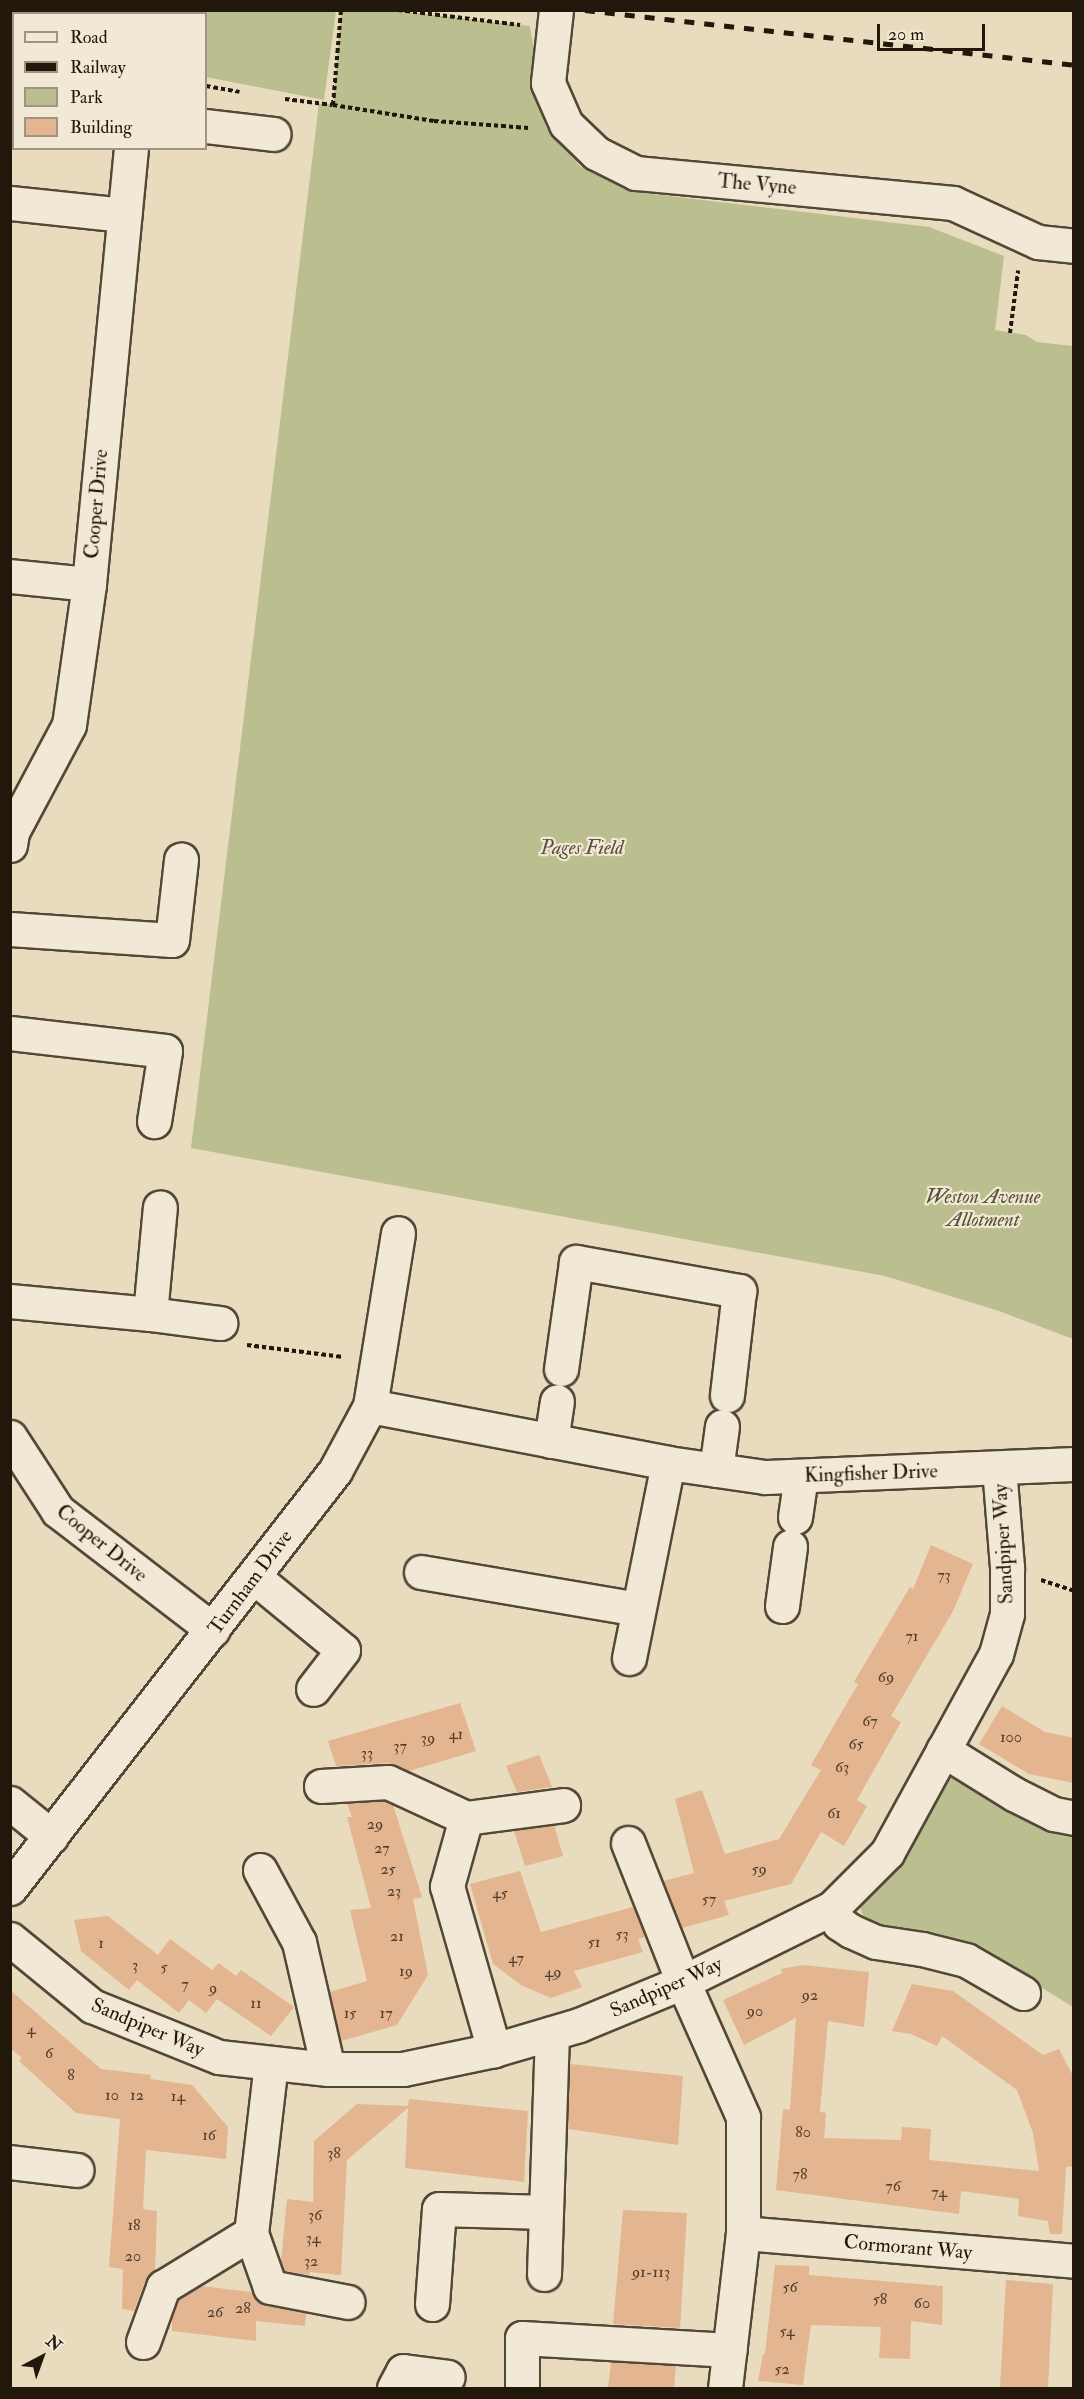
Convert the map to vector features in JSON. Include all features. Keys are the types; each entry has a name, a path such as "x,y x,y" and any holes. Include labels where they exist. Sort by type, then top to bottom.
{"street":[{"name":"The Vyne","path":"543,18 548,83 566,124 596,153 636,173 953,203 1038,242 1074,246"},
{"path":"207,126 274,134"},
{"name":"Cooper Drive","path":"10,845 12,832 69,726 89,584 131,150"},
{"path":"10,203 124,215"},
{"path":"10,576 89,584"},
{"path":"10,929 172,940 181,860"},
{"path":"10,1034 165,1051 154,1121"},
{"path":"150,1314 160,1207"},
{"name":"Turnham Drive","path":"10,1888 335,1471 370,1406 398,1233"},
{"path":"551,1441 576,1262 739,1291 716,1470"},
{"path":"10,1301 220,1323"},
{"name":"Kingfisher Drive","path":"370,1406 668,1463 765,1477 1074,1464"},
{"name":"Cooper Drive","path":"10,1437 58,1512 213,1630"},
{"path":"629,1658 668,1463"},
{"name":"Sandpiper Way","path":"10,1939 92,2006 219,2057 328,2069 403,2069 494,2050 579,2025 683,1982 832,1908 887,1853 996,1654 1007,1614 1007,1568 999,1468"},
{"path":"782,1605 801,1476"},
{"path":"421,1572 638,1609"},
{"path":"254,1577 343,1650 313,1689"},
{"path":"943,1750 1014,1794 1054,1814 1074,1818"},
{"path":"321,1786 388,1782 466,1818 563,1805"},
{"path":"10,1803 51,1836"},
{"path":"466,1818 447,1886 494,2050"},
{"path":"628,1843 683,1982 743,2117 743,2233 725,2388"},
{"path":"260,1870 299,1942 328,2069"},
{"path":"832,1908 839,1923 851,1931 876,1942 922,1949 966,1960 1023,1994"},
{"path":"544,2274 552,2033"},
{"path":"271,2063 251,2233 270,2287 348,2302"},
{"path":"10,2162 77,2170"},
{"path":"432,2304 439,2210 546,2212"},
{"path":"143,2342 163,2287 251,2233"},
{"name":"Cormorant Way","path":"743,2233 1074,2260"},
{"path":"522,2388 522,2338 730,2350"},
{"path":"394,2388 403,2371 448,2377"}],"path":[{"path":"333,105 341,10"},
{"path":"398,10 543,18"},
{"path":"207,86 251,93"},
{"path":"274,97 434,121 496,127 542,129 566,124"},
{"path":"1010,333 1023,235"}],"green space":[{"path":"10,11 336,11 324,100 207,77 207,12 12,12 11,40"},
{"name":"Pages Field","path":"341,11 398,11 530,26 546,127 581,167 635,192 929,227 1004,256 995,330 1026,335 1037,342 1073,346 1073,1339 999,1311 885,1276 191,1148 319,104 333,104"},
{"path":"958,1766 1073,1828 1073,2007 1036,1984 939,1937 866,1923 859,1905 898,1867"}],"building":[{"path":"931,1545 973,1564 953,1611 891,1716 901,1722 857,1800 867,1806 844,1846 821,1832 791,1884 724,1901 729,1915 682,1928 663,1881 694,1873 675,1799 702,1790 725,1854 779,1839 821,1770 811,1765 858,1684 854,1682 910,1587 913,1589"},
{"path":"460,1703 476,1751 409,1771 387,1763 336,1766 328,1741"},
{"path":"1002,1706 1045,1732 1074,1738 1074,1783 1029,1774 979,1744"},
{"path":"539,1755 552,1787 517,1792 506,1766"},
{"path":"384,1801 393,1805 422,1897 413,1899 428,1975 397,2025 341,2041 330,1992 367,1981 350,1910 371,1908 347,1817 352,1817 347,1803"},
{"path":"554,1825 563,1856 525,1866 514,1831"},
{"path":"520,1871 541,1932 633,1907 645,1937 638,1939 643,1952 574,1971 582,1987 551,1998 521,1985 493,1964 470,1884"},
{"path":"108,1916 158,1955 170,1939 212,1970 219,1963 236,1976 241,1970 294,2007 271,2036 217,1999 206,2013 189,2000 179,2013 137,1980 129,1990 81,1951 74,1920"},
{"path":"803,1965 869,1972 864,2027 828,2021 820,2112 826,2113 824,2138 901,2140 902,2127 931,2129 929,2160 1039,2171 1033,2133 1017,2090 942,2036 937,2046 911,2034 892,2031 912,1984 953,1991 1043,2055 1059,2049 1074,2078 1074,2166 1066,2167 1062,2234 1050,2234 1048,2221 1018,2216 1019,2199 961,2191 959,2214 776,2190 783,2109 790,2110 796,2018 744,2045 723,2000 782,1973 781,1969"},
{"path":"10,1990 101,2069 151,2075 150,2079 192,2085 228,2127 226,2159 146,2150 143,2209 157,2211 155,2270 145,2281 134,2311 122,2309 123,2269 109,2267 120,2119 76,2113 19,2061 22,2058 10,2048"},
{"path":"570,2064 683,2076 678,2145 568,2129"},
{"path":"409,2099 528,2111 524,2182 405,2168 408,2108 347,2160 341,2275 310,2272 309,2275 284,2271 281,2262 287,2199 313,2202 314,2141 357,2104 408,2106"},
{"path":"623,2210 687,2213 680,2328 613,2324"},
{"path":"775,2265 809,2266 809,2275 943,2286 942,2325 911,2321 910,2359 879,2358 881,2327 811,2325 803,2385 758,2381 763,2354 765,2354"},
{"path":"1006,2280 1053,2284 1048,2388 1000,2388"},
{"path":"200,2286 252,2292 257,2301 266,2305 306,2313 305,2326 256,2321 256,2341 172,2331 172,2316 178,2300"},
{"path":"611,2362 676,2366 674,2388 608,2388"}],"railway":[{"path":"585,10 1074,65"}],"park label":[{"name":"Weston Avenue Allotment","path":"983,1208"}]}
